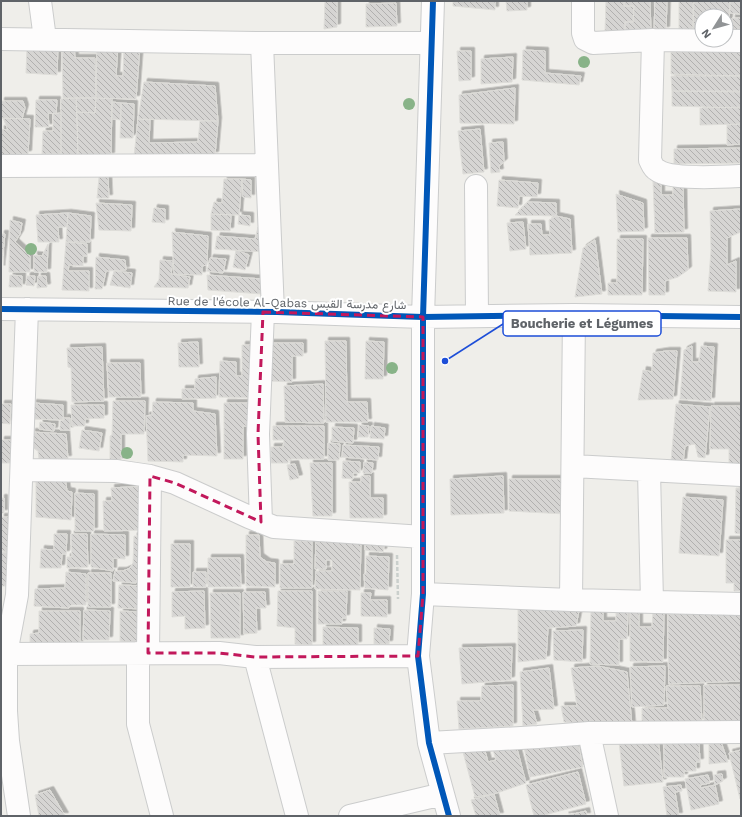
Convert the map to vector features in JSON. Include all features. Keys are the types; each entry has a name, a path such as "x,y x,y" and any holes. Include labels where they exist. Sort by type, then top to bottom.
{"street":[{"path":"40,1 45,39"},
{"path":"433,1 423,317 423,594 418,656 429,743 449,816"},
{"path":"583,1 583,33 585,40 593,43 653,40 741,41"},
{"path":"1,38 262,43 431,43"},
{"path":"653,40 650,160 654,168 664,174 694,177 741,176"},
{"path":"261,522 258,434 268,312 268,165 262,43"},
{"path":"1,166 268,165"},
{"path":"476,186 477,316"},
{"name":"Rue de l'école Al-Qabas شارع مدرسة القبس","path":"1,309 268,312 423,317 574,315 741,317"},
{"path":"19,816 5,741 6,654 9,595 22,470 27,310"},
{"path":"571,600 574,315"},
{"path":"573,466 741,475"},
{"path":"22,470 116,471 150,476 175,483 274,527 423,537"},
{"path":"649,471 652,602"},
{"path":"150,476 143,654 138,724 162,816"},
{"path":"423,594 571,600 741,604"},
{"path":"6,654 219,653 255,657 418,656"},
{"path":"255,657 297,816"},
{"path":"429,743 589,733 741,732"},
{"path":"589,733 607,816"},
{"path":"350,816 443,794"}],"path":[{"path":"396,535 398,599"}],"highlighted area":[{"path":"263,312 423,317 423,594 418,656 255,657 219,653 148,653 150,476 175,483 261,522 258,434"}],"building":[{"path":"325,1 337,1 337,27 324,29"},
{"path":"453,1 495,1 495,10 453,6"},
{"path":"506,1 527,1 527,10 507,11"},
{"path":"606,1 624,1 624,6 634,6 633,22 625,22 625,31 605,31"},
{"path":"624,1 650,1 651,32 625,31 625,22 633,22 634,6 624,6"},
{"path":"655,1 667,1 666,30 654,30"},
{"path":"679,1 693,1 693,34 679,34"},
{"path":"694,1 730,1 730,8 694,8 693,32"},
{"path":"730,1 741,1 741,14 734,13 734,8 730,8"},
{"path":"396,3 397,26 366,27 366,4"},
{"path":"734,18 741,18 741,34 734,34"},
{"path":"58,45 57,75 26,73 27,46"},
{"path":"62,45 74,45 75,58 95,58 96,98 63,98"},
{"path":"97,45 118,46 116,76 123,76 124,46 140,46 136,99 96,98"},
{"path":"523,50 545,51 545,73 581,76 579,85 522,80"},
{"path":"457,51 471,51 471,80 459,81"},
{"path":"741,51 741,76 671,74 671,52"},
{"path":"513,57 512,82 481,84 481,59"},
{"path":"671,76 741,76 741,91 672,91"},
{"path":"144,82 215,86 218,121 138,119"},
{"path":"515,88 514,124 460,123 459,95"},
{"path":"672,91 741,92 741,108 672,106"},
{"path":"76,98 96,98 95,113 77,112"},
{"path":"76,98 78,156 61,154 61,99"},
{"path":"96,98 112,99 111,156 78,156 77,112 95,113"},
{"path":"36,100 57,100 56,114 48,113 49,127 35,127"},
{"path":"1,101 23,101 25,108 22,119 1,118"},
{"path":"112,102 121,103 121,120 112,119"},
{"path":"121,103 134,104 133,138 120,138"},
{"path":"741,107 741,124 700,125 700,108"},
{"path":"61,113 61,154 42,154 43,131 53,131 53,114"},
{"path":"3,118 30,119 28,154 1,155 1,129 8,130"},
{"path":"138,119 150,120 149,143 198,142 200,121 218,121 215,155 134,156"},
{"path":"741,124 741,144 727,145 727,125"},
{"path":"480,129 484,172 463,174 458,131"},
{"path":"503,142 504,162 499,166 500,172 491,173 489,143"},
{"path":"741,148 741,163 674,164 674,149"},
{"path":"99,177 108,177 109,198 97,198"},
{"path":"224,179 242,179 239,215 211,214 214,202 222,203"},
{"path":"242,179 251,180 251,198 243,197"},
{"path":"499,180 538,183 537,197 519,196 518,208 497,206"},
{"path":"653,181 661,181 661,195 673,195 673,183 683,183 684,232 655,233"},
{"path":"616,194 643,203 644,231 618,232"},
{"path":"528,202 556,203 556,216 515,215"},
{"path":"96,203 132,205 131,231 99,230"},
{"path":"154,208 165,209 165,223 152,222"},
{"path":"741,209 741,232 727,238 727,265 736,261 736,292 708,291 711,250 710,211"},
{"path":"68,213 91,216 90,242 66,242"},
{"path":"68,213 67,227 58,227 59,242 38,242 36,215"},
{"path":"211,214 231,215 230,231 211,230"},
{"path":"239,215 250,216 250,226 238,224"},
{"path":"556,216 570,219 572,253 530,255 528,224 541,224 542,235 550,235 549,220"},
{"path":"10,220 22,223 20,234 15,242 30,256 30,272 9,272"},
{"path":"523,222 526,249 510,251 507,223"},
{"path":"258,227 265,252 215,249 217,236 255,239"},
{"path":"172,232 208,236 207,265 202,266 202,275 174,274"},
{"path":"1,234 5,234 1,269"},
{"path":"648,238 687,238 688,270 678,277 665,281 665,295 649,295"},
{"path":"617,239 643,239 642,295 608,295 608,283 617,283"},
{"path":"595,240 602,294 575,297 583,248"},
{"path":"66,242 87,244 87,256 83,256 83,266 69,265 68,271 89,271 89,291 62,290"},
{"path":"48,244 47,272 34,272 34,255 42,256"},
{"path":"236,250 249,255 245,270 233,267"},
{"path":"96,257 125,260 126,270 106,271 102,289 95,289"},
{"path":"210,258 226,259 223,273 207,271"},
{"path":"160,260 173,261 171,274 190,277 188,288 154,287 159,280"},
{"path":"114,271 132,273 130,288 110,285"},
{"path":"10,275 22,276 22,287 9,287"},
{"path":"207,275 262,279 261,294 208,290"},
{"path":"27,276 35,276 34,286 26,285"},
{"path":"38,276 46,276 47,287 37,288"},
{"path":"325,341 346,341 347,402 367,402 368,422 326,422"},
{"path":"366,341 384,342 383,379 365,379"},
{"path":"198,342 199,367 179,367 178,343"},
{"path":"270,343 303,343 303,356 292,356 292,382 270,381"},
{"path":"242,345 256,345 255,398 219,397 220,361 236,362 236,376 242,376"},
{"path":"692,346 692,362 699,362 701,346 714,347 711,401 680,399 684,350"},
{"path":"102,347 104,401 72,402 71,368 68,367 67,348"},
{"path":"677,351 673,399 638,400 643,370 652,372 653,353"},
{"path":"107,363 140,363 141,397 109,397"},
{"path":"216,377 216,398 182,399 182,389 195,389 195,379"},
{"path":"323,384 324,423 285,422 284,386"},
{"path":"113,401 145,401 144,434 121,434 121,461 110,461 110,436 112,435"},
{"path":"153,402 193,403 193,411 215,414 217,456 183,455 183,462 148,461 146,416 152,415"},
{"path":"33,403 63,405 63,420 33,419"},
{"path":"224,403 256,403 256,426 243,426 243,459 224,459"},
{"path":"1,404 11,404 10,424 1,423"},
{"path":"676,404 710,407 705,458 698,457 695,444 685,446 683,462 671,461"},
{"path":"71,405 104,405 104,418 85,419 85,426 72,426"},
{"path":"711,406 741,406 741,464 729,464 729,449 710,449"},
{"path":"64,418 70,418 70,430 60,430 60,421 64,420"},
{"path":"40,422 55,424 54,431 39,429"},
{"path":"359,425 369,426 368,437 358,437"},
{"path":"273,426 324,426 324,459 288,459 288,463 271,463 271,447 283,447 284,440 273,440"},
{"path":"371,426 385,428 384,439 370,438"},
{"path":"332,427 354,428 353,443 332,441"},
{"path":"82,430 102,433 99,451 79,448"},
{"path":"32,432 66,434 68,459 39,459 38,451 32,447"},
{"path":"1,440 18,440 13,463 1,463"},
{"path":"328,443 340,444 339,460 328,460"},
{"path":"343,445 379,447 378,460 342,457"},
{"path":"343,461 360,462 360,473 353,473 353,479 342,478"},
{"path":"364,462 373,463 372,473 363,473"},
{"path":"310,463 332,463 332,516 313,516"},
{"path":"295,464 299,478 290,480 287,465"},
{"path":"361,476 370,476 370,498 383,498 383,518 350,518 349,482 361,482"},
{"path":"503,476 504,513 451,515 450,479"},
{"path":"36,477 65,477 67,491 72,492 71,520 36,517"},
{"path":"509,479 566,479 565,514 509,511"},
{"path":"146,486 143,530 104,531 103,501 112,501 111,488"},
{"path":"736,488 741,488 741,534 735,533"},
{"path":"75,493 94,494 94,531 75,531"},
{"path":"683,497 723,500 719,556 679,553"},
{"path":"1,498 4,498 4,513 1,513"},
{"path":"1,517 14,517 14,551 1,551"},
{"path":"54,534 67,534 66,554 62,554 61,568 40,568 41,549 54,550"},
{"path":"71,534 87,534 88,567 67,568 67,557 72,557"},
{"path":"91,534 125,535 125,559 113,558 113,571 91,567"},
{"path":"246,535 259,535 260,557 267,562 275,563 275,587 246,586"},
{"path":"134,536 147,537 146,575 138,575 136,583 113,581 115,571 123,571 130,568 133,563"},
{"path":"316,538 361,539 360,590 315,589 316,571 332,571 332,560 326,560 326,569 315,569"},
{"path":"366,538 385,539 383,552 365,550"},
{"path":"726,540 741,540 741,591 734,591 734,583 726,583"},
{"path":"294,541 312,541 312,588 280,588 280,564 294,564"},
{"path":"171,544 190,544 190,587 171,587"},
{"path":"1,552 15,553 15,586 1,586"},
{"path":"366,556 389,557 388,590 365,588 364,574 366,573"},
{"path":"208,558 240,558 241,587 208,587"},
{"path":"66,572 86,574 86,605 71,605 69,608 34,606 35,589 65,588"},
{"path":"193,572 206,572 206,587 193,587"},
{"path":"88,573 111,573 111,607 88,607"},
{"path":"119,585 146,586 145,609 118,608"},
{"path":"204,591 205,628 185,629 185,616 172,617 172,592"},
{"path":"278,591 312,591 312,645 295,644 295,628 277,626"},
{"path":"318,591 347,591 346,618 342,618 342,624 318,624"},
{"path":"243,592 265,592 266,608 256,608 257,633 244,634"},
{"path":"210,593 240,593 240,638 211,638"},
{"path":"361,593 371,593 370,600 387,600 387,617 361,616"},
{"path":"518,609 579,611 576,626 548,628 546,659 518,662"},
{"path":"639,609 639,627 652,627 653,611 664,611 663,662 630,661 630,612"},
{"path":"84,610 110,611 109,640 83,640"},
{"path":"39,611 80,611 80,644 30,644 30,634 39,633"},
{"path":"120,611 139,612 139,642 120,641"},
{"path":"591,611 603,611 603,621 616,621 616,611 628,611 627,639 619,639 619,665 590,664"},
{"path":"741,611 741,681 669,684 668,614"},
{"path":"323,627 358,628 358,645 323,645"},
{"path":"374,628 390,629 389,644 374,644"},
{"path":"583,630 582,662 554,660 553,631"},
{"path":"512,647 511,680 462,684 459,648"},
{"path":"598,666 627,672 632,725 564,722 561,706 577,706 571,668"},
{"path":"665,666 664,705 632,707 630,667"},
{"path":"549,668 554,709 533,710 537,724 523,726 520,672"},
{"path":"513,685 513,726 459,729 457,701 481,701 482,686"},
{"path":"704,685 741,685 741,721 704,722"},
{"path":"666,686 700,686 702,722 642,723 642,708 668,708"},
{"path":"577,737 583,767 530,777 524,747"},
{"path":"658,738 663,782 624,786 619,742"},
{"path":"515,741 526,783 494,794 475,797 463,752 484,747 488,762 496,760 492,746"},
{"path":"721,742 728,762 709,764 709,743"},
{"path":"699,743 700,762 696,762 696,771 684,771 684,777 664,777 664,744"},
{"path":"741,750 741,798 740,799 729,753"},
{"path":"578,772 586,804 541,816 534,816 526,785"},
{"path":"722,774 723,781 715,785 714,775"},
{"path":"708,775 710,783 700,785 701,788 715,785 719,804 691,810 685,779"},
{"path":"681,785 682,791 675,792 679,816 667,816 663,787"},
{"path":"50,790 65,816 39,816 35,795"},
{"path":"494,794 500,816 476,816 471,800"},
{"path":"586,811 587,816 565,816"}],"cycle path":[{"path":"433,1 423,317 423,594 418,656 429,743 449,816"},
{"path":"1,309 277,312 423,317 574,315 741,317"}],"place":[{"name":"Boucherie et Légumes","path":"445,361"}]}
